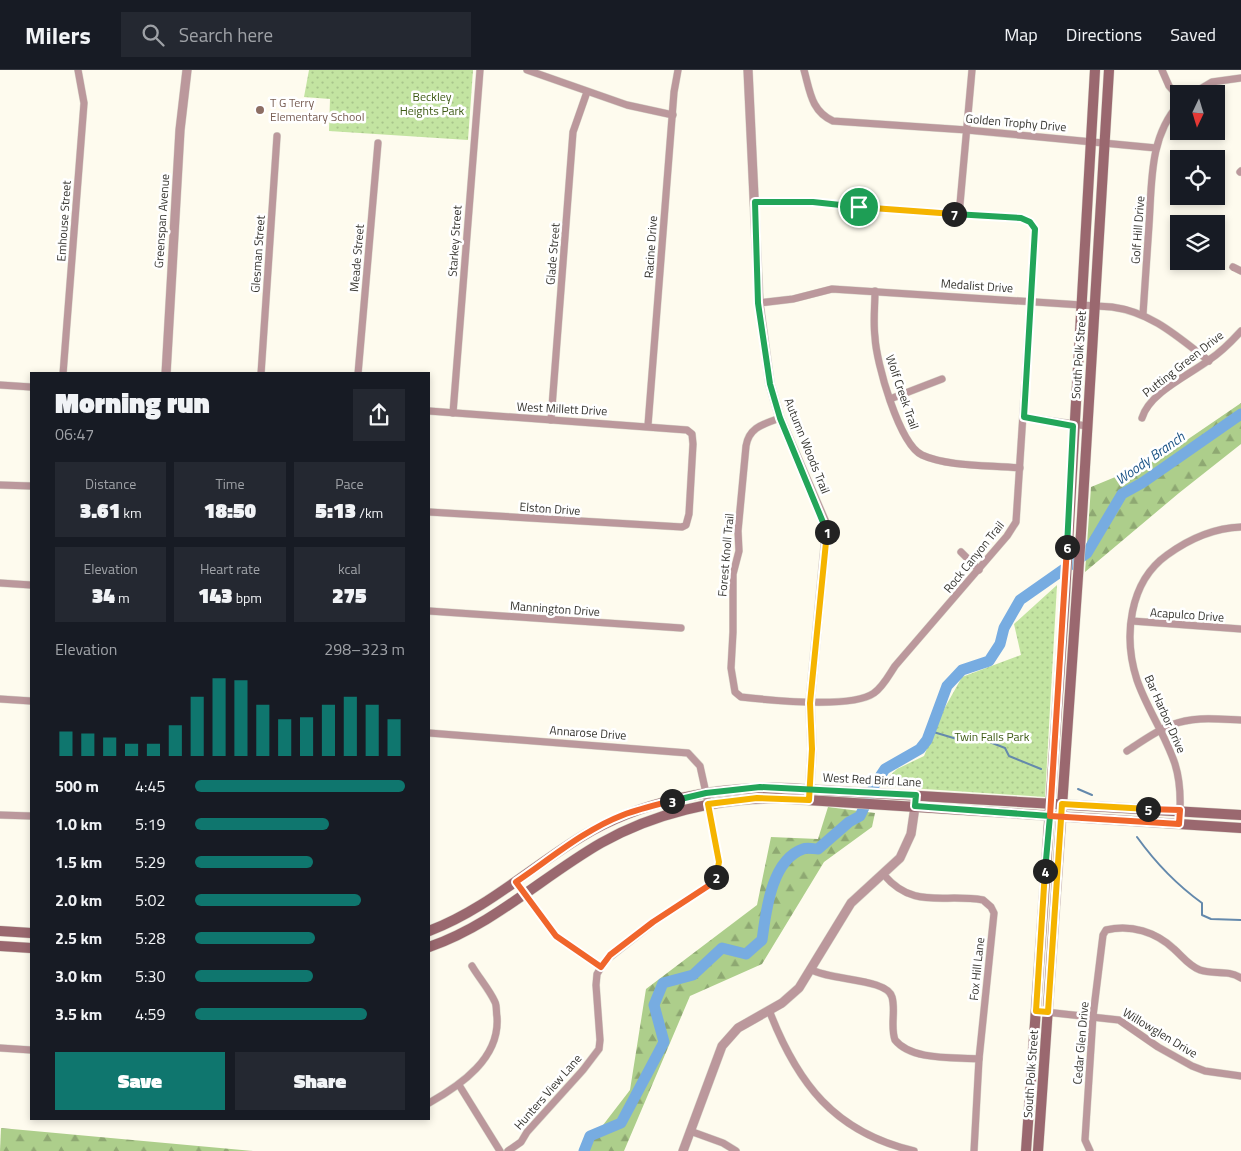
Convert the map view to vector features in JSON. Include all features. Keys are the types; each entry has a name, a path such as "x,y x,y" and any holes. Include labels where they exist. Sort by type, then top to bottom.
{"main road":[{"name":"South Polk Street","path":"1026,1151 1065,595 1089,141 1095,70"},
{"name":"South Polk Street","path":"1038,1151 1062,817 1109,70"},
{"name":"West Red Bird Lane","path":"430,931 446,924 516,882 580,838 622,815 706,793 760,787 810,789 844,796 886,799 915,806 1241,828"},
{"name":"West Red Bird Lane","path":"886,799 916,795 1241,815"},
{"name":"West Red Bird Lane","path":"430,947 454,938 477,926 601,843 662,817 708,804 757,798 809,800 844,796"},
{"path":"446,924 454,938"},
{"path":"0,931 30,933"},
{"path":"0,946 30,948"}],"street":[{"name":"Emhouse Street","path":"63,372 84,103 78,70"},
{"name":"Greenspan Avenue","path":"166,372 180,130 187,70"},
{"name":"Starkey Street","path":"453,413 480,70"},
{"path":"527,70 644,110 673,114"},
{"name":"Racine Drive","path":"648,425 678,70"},
{"name":"Autumn Woods Trail","path":"748,70 758,303 770,384 780,418 827,527 810,703 809,800"},
{"name":"Golden Trophy Drive","path":"804,70 814,105 824,117 842,122 967,130 1156,148"},
{"path":"755,202 813,202 959,215 972,70"},
{"path":"1162,70 1170,87"},
{"path":"1207,85 1212,82 1241,78"},
{"name":"Glade Street","path":"551,420 573,132 587,92"},
{"path":"1156,148 1166,119 1170,114"},
{"name":"Glesman Street","path":"261,372 277,136"},
{"name":"Meade Street","path":"358,372 378,143"},
{"name":"Golf Hill Drive","path":"1143,314 1156,148"},
{"name":"Rock Canyon Trail","path":"753,699 810,703 868,697 874,694 979,570 1016,522 1036,233 1033,225 1021,218 959,215"},
{"path":"1233,267 1241,271"},
{"name":"Medalist Drive","path":"758,303 793,299 826,290 875,291 1124,308 1143,314 1161,324 1209,361"},
{"name":"Wolf Creek Trail","path":"875,291 875,338 880,367 890,399 907,440 923,455 944,461 1020,468"},
{"name":"Putting Green Drive","path":"1142,418 1145,408 1154,398 1209,361 1241,331"},
{"path":"890,399 942,379"},
{"path":"0,386 30,388"},
{"name":"West Millett Drive","path":"430,411 648,425 687,430 692,434 687,521 682,527 669,528"},
{"path":"1024,417 1073,426 1087,426"},
{"name":"Forest Knoll Trail","path":"753,699 741,698 734,692 731,668 734,632 733,574 739,551 738,531 748,437 754,428 780,418"},
{"path":"0,484 30,486"},
{"name":"Elston Drive","path":"430,512 669,528"},
{"name":"Bar Harbor Drive","path":"1179,824 1180,790 1175,764 1137,680 1131,652 1132,621 1138,588 1147,574 1159,562 1200,536 1222,529 1241,527"},
{"path":"961,552 979,570"},
{"path":"0,583 30,585"},
{"name":"Mannington Drive","path":"430,611 681,628"},
{"name":"Acapulco Drive","path":"1132,621 1241,630"},
{"path":"0,699 30,701"},
{"path":"1127,751 1161,730 1179,723 1204,718 1241,720"},
{"name":"Annarose Drive","path":"430,733 683,751 697,760 708,804"},
{"path":"683,1151 722,1046 738,1028 795,992 851,903 896,863 906,847 911,834 916,795"},
{"path":"516,882 556,936 601,967 610,955 653,922 708,886 715,879 719,862 708,804"},
{"path":"0,814 30,816"},
{"name":"Fox Hill Lane","path":"884,875 895,887 912,896 978,900 991,907 993,921 979,1059 974,1151"},
{"name":"Cedar Glen Drive","path":"1090,1151 1085,1140 1093,1016 1103,936 1106,930 1114,928 1135,929 1155,934 1196,968 1206,972 1223,971 1241,978"},
{"path":"430,1102 459,1085 488,1054 497,1029 496,1003 472,966"},
{"name":"Hunters View Lane","path":"508,1151 521,1142 527,1132 583,1070 598,1049 600,1033 596,985 597,974 601,967"},
{"path":"810,969 832,978 868,982 886,988 893,1000 895,1040 906,1049 917,1053 979,1059"},
{"path":"769,1010 789,1059 821,1099 865,1134 884,1143 914,1151"},
{"name":"Willowglen Drive","path":"1036,1011 1119,1020 1158,1047 1192,1066 1205,1071 1241,1076"},
{"path":"0,1048 30,1050"},
{"path":"459,1085 500,1151"},
{"path":"690,1131 723,1143 736,1151"}],"green space":[{"name":"Beckley Heights Park","path":"309,70 473,70 468,140 329,131 330,99 304,97"},
{"path":"1241,403 1241,444 1085,572 1091,487 1159,459"},
{"name":"Twin Falls Park","path":"1057,585 1045,797 879,786 897,769 924,756 939,718 962,677 1021,655 1014,624"},
{"path":"828,807 875,813 872,827 824,862 762,964 690,996 624,1151 583,1151 630,1090 646,989 757,905 771,837 818,839"},
{"path":"1,1128 253,1151 0,1151"}],"waterway":[{"name":"Woody Branch","path":"584,1151 590,1136 621,1123 664,1042 654,1005 663,983 693,975 722,948 746,954 762,940 772,888 784,864 792,855 803,849 818,849 849,822 860,816 875,784 885,769 920,749 927,740 947,686 962,670 989,661 1000,644 1004,628 1020,600 1087,553 1122,494 1142,483 1241,414"},
{"path":"930,731 967,742 982,739 1005,748 1009,756 1041,769"},
{"path":"1078,789 1092,795"},
{"path":"1137,837 1167,873 1202,903 1202,915 1211,919 1241,920"}],"place":[{"name":"T G Terry Elementary School","path":"260,110"}],"route":[{"path":"859,207 813,202 755,202 758,303 770,384 780,418 827,527 828,536 823,557 818,631 810,703 812,762 810,789 809,800 757,798 708,804 716,838 719,862 715,879 711,884 653,922 610,955 601,967 556,936 516,882 580,838 622,815 660,804 726,790 760,787 810,789 916,795 915,806 1050,816 1036,1011 1048,1012 1062,817 1062,804 1180,810 1179,824 1062,817 1050,816 1065,595 1073,426 1024,417 1036,233 1033,225 1026,219 1021,218 859,207"}]}
